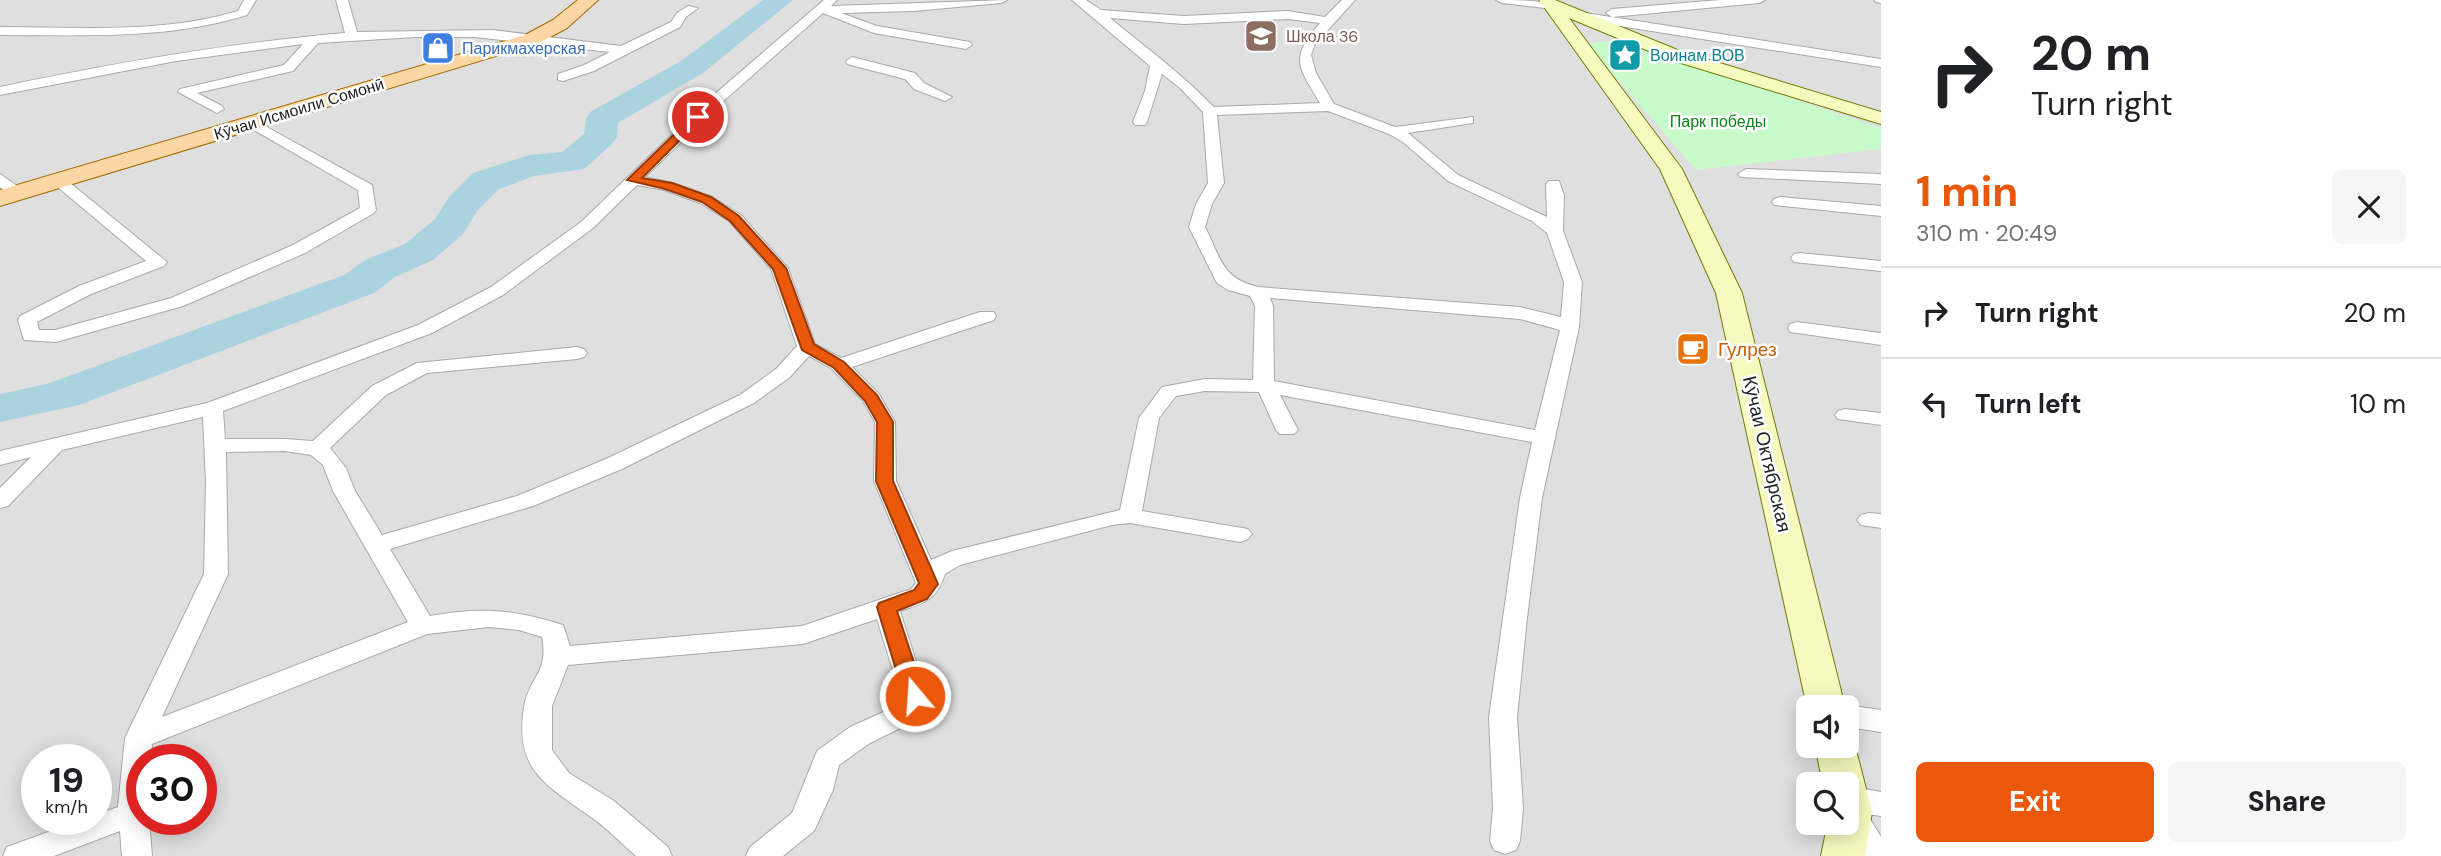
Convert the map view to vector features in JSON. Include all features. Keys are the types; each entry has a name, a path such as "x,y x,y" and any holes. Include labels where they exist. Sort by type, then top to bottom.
{"main road":[{"name":"Кӯчаи Исмоили Сомонӣ","path":"8,196 532,39 560,24 589,0"},
{"path":"1550,3 1674,55 1881,118"},
{"name":"Кӯчаи Октябрская","path":"1550,3 1671,169 1730,293 1823,695"},
{"path":"1843,856 1847,835"}],"street":[{"path":"0,31 133,31 186,25 243,13 250,0"},
{"path":"342,0 352,36"},
{"path":"0,458 213,408 425,329 497,291 587,225 714,102 826,5 914,8 1001,0"},
{"path":"1078,0 1098,13 1157,65 1185,85 1210,111 1216,183 1204,204 1197,227 1223,279 1234,286 1258,292 1520,313 1551,319 1570,327"},
{"path":"1329,107 1309,73 1305,55 1309,43 1349,0"},
{"path":"1502,0 1550,3"},
{"path":"1579,16 1759,0"},
{"path":"826,5 860,49 910,76 926,89 945,97"},
{"path":"563,77 589,68 676,24 681,15 692,8"},
{"path":"1098,13 1184,20 1288,16 1328,21"},
{"path":"1579,16 1881,63"},
{"path":"9,43 26,31"},
{"path":"0,91 105,68 317,38 477,33 624,50"},
{"path":"217,109 184,92 288,68 317,38"},
{"path":"860,49 966,45"},
{"path":"1140,122 1152,91 1157,65"},
{"path":"1210,111 1329,107 1394,131 1408,139 1452,178 1538,218 1555,231"},
{"path":"1394,131 1468,120"},
{"path":"59,181 158,262 85,290 27,320 31,336 56,336 177,302 299,249 369,210 366,188 252,123"},
{"path":"1746,174 1881,180"},
{"path":"0,179 8,196"},
{"path":"633,180 667,186 706,200 735,218 779,268 807,347 839,365 872,398 885,422 885,481 929,584"},
{"path":"1505,841 1508,808 1503,717 1531,498 1570,327 1573,282 1555,231 1554,184"},
{"path":"1780,202 1881,211"},
{"path":"1800,258 1881,266"},
{"path":"1258,292 1264,306 1263,380 1287,430"},
{"path":"839,365 987,316"},
{"path":"1797,328 1881,339"},
{"path":"376,545 525,500 614,464 747,399 783,373 807,347"},
{"path":"317,449 359,408 402,374 424,367 577,353"},
{"path":"1130,516 1149,418 1169,391 1205,385 1267,386 1544,438"},
{"path":"138,744 216,574 213,408"},
{"path":"1845,415 1881,419"},
{"path":"215,446 248,444 317,449 337,468 345,491 423,626"},
{"path":"0,501 55,445"},
{"path":"559,656 803,635 920,595 929,584 934,569 952,559 1112,518 1130,516 1240,534"},
{"path":"761,856 803,822 818,790 827,759 860,735 911,711 915,696 886,607"},
{"path":"139,738 423,626 471,617 519,618 554,631 559,656 538,706 538,753 559,781 604,810 657,856"},
{"path":"1859,718 1881,721"},
{"path":"1859,811 1877,856"},
{"path":"18,856 126,817"},
{"path":"134,835 136,856"}],"shaded area":[{"path":"0,0 1881,0 1881,856 0,856"}],"green space":[{"name":"Парк победы","path":"1617,40 1881,128 1881,149 1696,170 1586,43"}],"waterway":[{"path":"0,408 62,395 359,284 381,268 419,252 449,226 462,205 486,181 529,166 572,162 600,137 602,119 692,67 780,0"}],"place":[{"name":"Школа 36","path":"1261,36"},
{"name":"Парикмахерская","path":"438,48"},
{"name":"Воинам ВОВ","path":"1625,55"},
{"name":"Гулрез","path":"1693,349"}],"route":[{"path":"698,117 633,180 667,186 706,200 735,218 779,268 807,347 839,365 872,398 885,422 885,481 929,584 920,595 886,607 915,696"}]}
